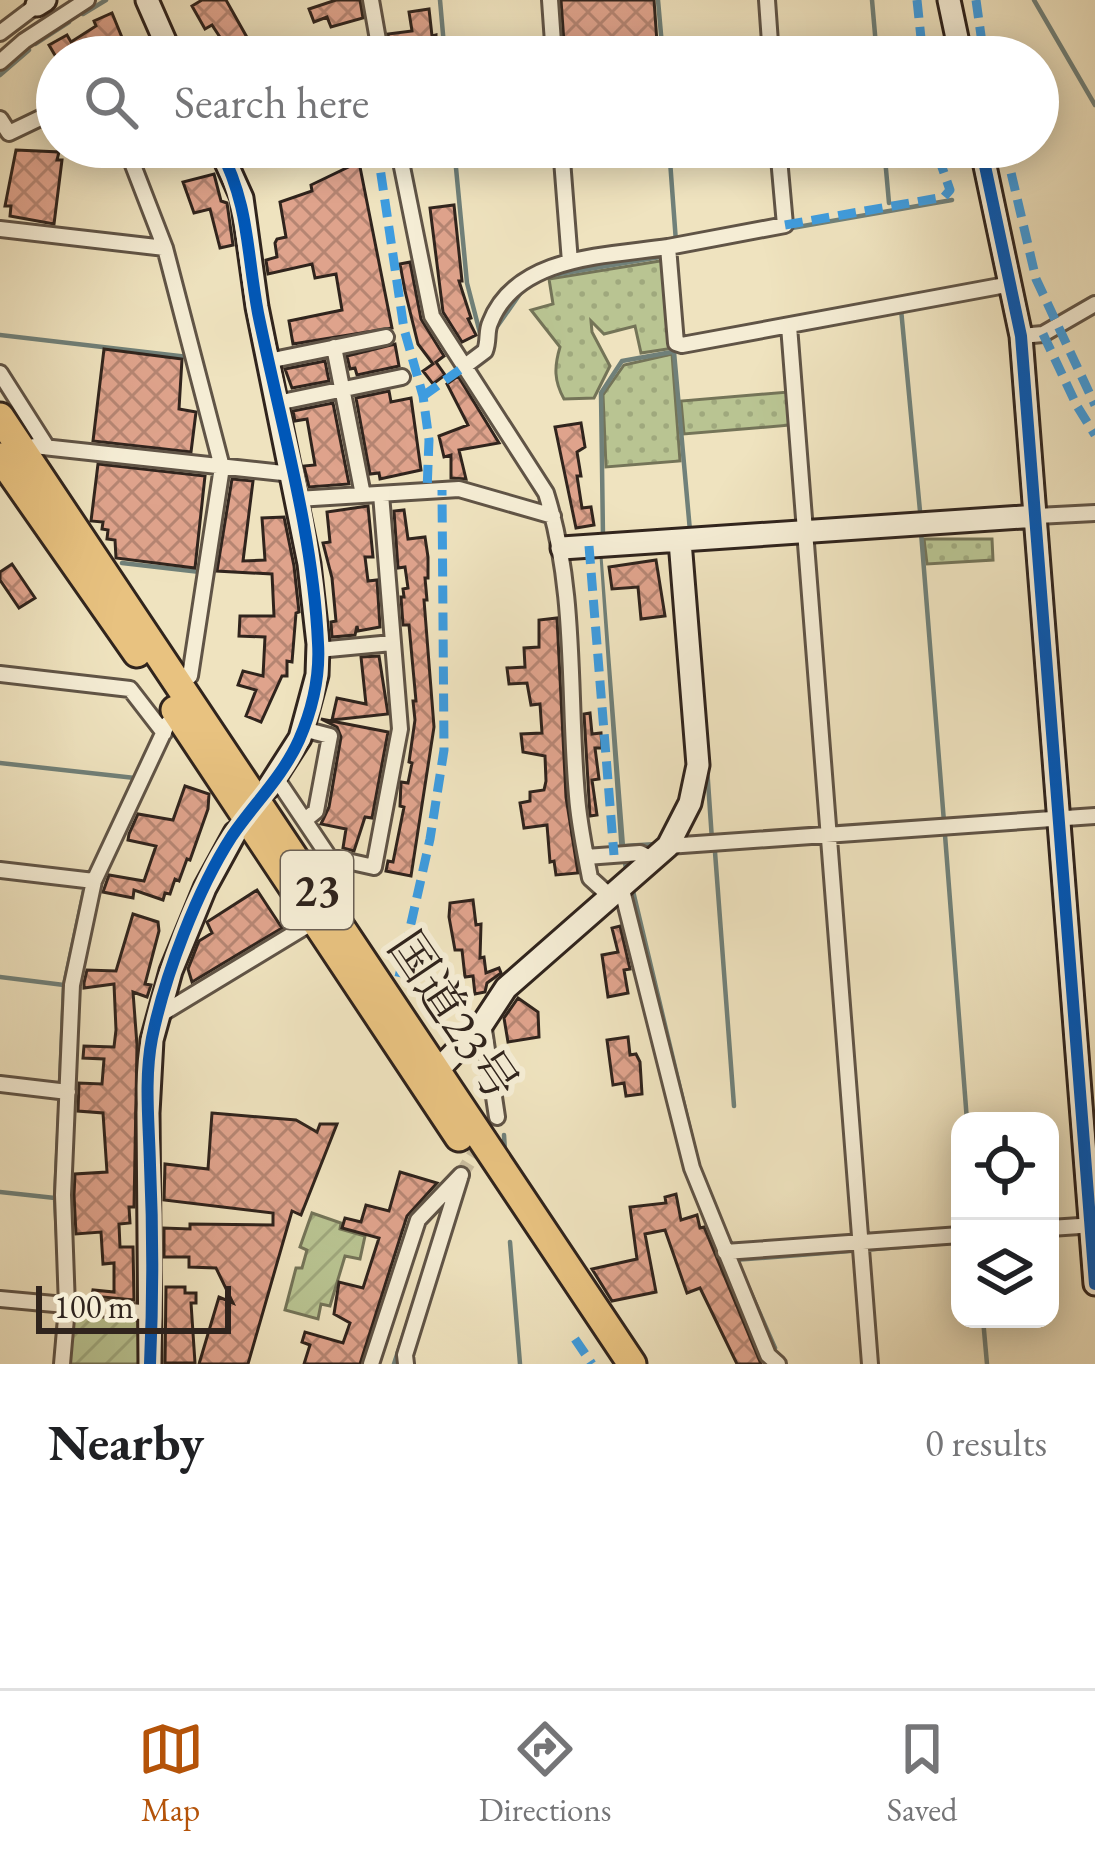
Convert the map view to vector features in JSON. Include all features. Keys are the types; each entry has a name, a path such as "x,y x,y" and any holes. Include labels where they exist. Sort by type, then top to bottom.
{"highway":[{"name":"国道23号","path":"0,417 632,1364"},
{"name":"国道23号","path":"0,457 614,1364"}],"street":[{"path":"36,36 87,0"},
{"path":"147,0 163,36"},
{"path":"370,0 377,36"},
{"path":"550,0 553,36"},
{"path":"767,0 770,36"},
{"path":"949,0 957,36"},
{"path":"0,33 41,2"},
{"path":"0,62 36,36"},
{"path":"0,119 8,133 36,120"},
{"path":"133,168 222,467 190,676"},
{"path":"228,168 242,198 268,361 297,499 318,650 317,675 303,729 272,783 329,857 374,867 400,729 381,494"},
{"path":"402,168 432,316 546,493 562,548 577,799 590,878 623,875"},
{"path":"563,168 570,262"},
{"path":"465,366 485,351 488,325 526,279 541,269 784,225 780,168"},
{"path":"986,168 1022,336 1095,1284"},
{"path":"0,229 160,248"},
{"path":"668,247 676,343 682,345 1011,284"},
{"path":"1022,336 1050,330 1095,304"},
{"path":"789,326 870,1364"},
{"path":"268,361 386,337"},
{"path":"334,347 363,495"},
{"path":"0,374 40,447 292,474"},
{"path":"277,403 402,377"},
{"path":"297,499 459,489 553,516"},
{"path":"562,548 1095,513"},
{"path":"660,852 690,803 698,765 680,541"},
{"path":"318,650 392,643"},
{"path":"0,674 130,689 166,728 94,881 72,985 63,1196 68,1307 62,1364"},
{"path":"303,729 330,736 316,811 304,820"},
{"path":"437,1071 483,1023 506,988 623,875 660,852 1095,816"},
{"path":"150,1364 148,1093 152,1040 205,888 235,833"},
{"path":"586,857 623,875"},
{"path":"0,870 94,881"},
{"path":"623,875 692,1168 769,1355 778,1364"},
{"path":"158,1016 313,922"},
{"path":"483,1023 497,1117"},
{"path":"0,1084 68,1092"},
{"path":"371,1364 418,1220 461,1175 405,1354 406,1364"},
{"path":"1059,1228 1092,1228"},
{"path":"728,1252 861,1247 951,1236"},
{"path":"0,1299 152,1313"}],"green space":[{"path":"666,260 674,348 641,353 635,326 604,334 591,321 610,366 594,398 564,399 556,374 560,347 531,310 553,304 549,279"},
{"path":"672,354 680,461 606,467 603,395 624,365"},
{"path":"788,392 791,425 684,434 681,401"},
{"path":"924,539 992,539 993,560 927,564"},
{"path":"312,1213 365,1236 360,1259 345,1256 330,1306 321,1304 318,1319 285,1310 296,1268 302,1268 307,1250 300,1247"},
{"path":"70,1313 141,1317 139,1364 67,1364"}],"water":[{"path":"601,556 624,850 702,1177 733,1258 951,1244 732,1261 700,1178 621,850"}],"building":[{"path":"202,0 226,0 246,36 219,36 212,25 205,29 192,6"},
{"path":"336,0 360,0 363,18 331,27 327,17 314,22 309,9"},
{"path":"561,0 654,0 657,36 564,36"},
{"path":"429,9 432,36 388,36 412,31 409,12"},
{"path":"112,13 121,36 80,36 96,26 94,21"},
{"path":"16,150 36,151 36,168 61,168 54,224 10,216 11,206 5,206"},
{"path":"346,168 360,168 392,328 293,344 289,321 342,310 336,274 315,278 312,264 268,274 266,260 277,257 275,243 286,237 280,202 312,191 311,185"},
{"path":"214,174 221,201 227,203 233,245 220,248 210,209 194,213 183,182"},
{"path":"454,205 459,281 476,335 462,342 443,312 430,208"},
{"path":"410,262 421,319 444,356 436,362 445,375 433,384 423,371 433,364 418,344 405,291 400,264"},
{"path":"395,344 399,366 357,375 355,368 350,369 347,356"},
{"path":"104,349 182,359 179,409 196,412 191,452 93,441"},
{"path":"325,361 329,381 292,388 285,369"},
{"path":"458,376 499,443 459,450 466,479 451,478 451,455 444,457 439,436 468,425 447,384"},
{"path":"389,391 391,402 411,398 421,470 380,479 379,473 370,474 356,398"},
{"path":"333,403 349,484 309,487 304,466 315,465 307,419 295,421 293,411"},
{"path":"581,423 585,447 577,452 581,476 577,476 582,508 591,507 594,525 576,528 555,427"},
{"path":"98,464 205,476 195,568 116,558 115,540 107,539 103,522 91,521"},
{"path":"232,479 253,481 243,561 265,560 262,518 284,517 294,566 299,612 292,662 287,661 287,676 282,676 261,722 246,716 256,690 238,685 243,671 263,676 265,637 239,636 240,616 274,616 272,574 217,571"},
{"path":"368,506 373,557 365,557 368,581 377,580 380,627 358,631 357,626 355,635 332,637 331,622 336,621 332,578 323,543 330,542 327,512"},
{"path":"404,510 408,539 425,537 428,557 424,600 434,727 411,876 386,871 388,861 393,862 404,807 400,806 401,782 408,783 412,763 416,701 409,625 403,625 401,597 408,588 405,567 398,568 394,511"},
{"path":"656,560 665,616 641,619 638,587 612,589 609,567"},
{"path":"12,564 35,598 19,608 0,580 0,572"},
{"path":"557,618 566,797 578,873 556,875 554,861 550,862 547,825 524,828 520,803 530,801 530,792 544,790 546,781 545,756 523,752 521,734 542,733 540,704 531,705 527,683 509,684 507,668 525,667 524,648 539,647 539,620"},
{"path":"379,656 388,714 332,720 337,698 366,704 361,657"},
{"path":"590,713 592,734 601,733 602,748 595,748 599,779 592,780 597,815 590,816 584,714"},
{"path":"321,719 388,732 372,818 365,817 354,851 343,848 346,829 321,824 329,807 341,737 337,727"},
{"path":"185,786 209,794 208,809 190,860 170,894 165,893 163,900 134,890 133,898 103,892 109,875 144,881 156,846 128,840 129,834 138,814 173,820"},
{"path":"257,890 282,928 192,982 188,969 199,941 212,933 207,922"},
{"path":"473,900 476,925 481,924 480,958 484,957 486,973 499,968 501,973 487,983 485,992 475,994 473,976 465,977 462,950 455,950 449,917 450,903"},
{"path":"133,914 158,922 159,931 145,984 151,985 147,997 133,992 137,1045 134,1207 129,1207 130,1223 119,1224 120,1247 133,1247 134,1300 92,1296 93,1290 114,1292 114,1263 103,1264 101,1232 76,1234 74,1195 75,1174 107,1172 103,1113 78,1111 79,1083 102,1084 104,1059 83,1058 84,1046 114,1047 116,1030 114,984 84,988 84,983 87,970 116,971"},
{"path":"620,926 630,969 624,970 628,993 608,997 602,955 618,952 612,928"},
{"path":"518,998 538,1012 539,1037 508,1042 504,1018"},
{"path":"628,1037 630,1055 636,1054 640,1062 642,1094 626,1096 624,1083 613,1085 607,1040"},
{"path":"212,1113 296,1120 317,1132 320,1124 337,1124 301,1215 292,1211 248,1364 199,1364 219,1297 233,1303 216,1268 189,1267 189,1257 164,1257 164,1228 273,1225 273,1213 164,1200 165,1164 208,1169"},
{"path":"400,1172 437,1183 407,1216 360,1364 304,1364 310,1345 302,1342 305,1332 343,1343 350,1323 334,1314 339,1282 363,1288 379,1238 342,1228 345,1218 361,1222 366,1205 389,1211"},
{"path":"676,1194 681,1220 697,1215 700,1228 704,1227 761,1364 737,1364 700,1288 687,1293 665,1230 645,1234 656,1292 612,1301 592,1269 637,1259 630,1207 666,1203 665,1197"},
{"path":"166,1287 185,1287 185,1293 196,1293 196,1303 191,1303 195,1363 165,1363"}],"waterway":[{"path":"83,14 106,0"},
{"path":"440,0 443,36"},
{"path":"658,0 661,36"},
{"path":"872,0 875,36"},
{"path":"1034,0 1055,36"},
{"path":"47,36 69,22"},
{"path":"1059,43 1095,105"},
{"path":"0,75 29,50"},
{"path":"456,168 467,283 480,333 484,333"},
{"path":"671,168 676,242"},
{"path":"886,168 889,203"},
{"path":"786,229 952,200"},
{"path":"547,276 666,256"},
{"path":"494,331 522,291"},
{"path":"901,309 920,511"},
{"path":"0,335 188,357"},
{"path":"603,537 601,393 622,361 683,350"},
{"path":"674,352 690,531"},
{"path":"210,504 214,474"},
{"path":"921,532 944,822"},
{"path":"122,563 200,572"},
{"path":"0,763 135,778"},
{"path":"707,767 712,840"},
{"path":"945,835 966,1112"},
{"path":"624,846 656,844"},
{"path":"715,852 734,1106"},
{"path":"60,1084 64,985 85,886"},
{"path":"0,977 64,985"},
{"path":"498,1050 501,1101"},
{"path":"58,1254 55,1198 60,1097"},
{"path":"504,1135 505,1151"},
{"path":"0,1192 55,1198"},
{"path":"510,1242 520,1364"},
{"path":"739,1266 775,1348"},
{"path":"394,1364 413,1306"},
{"path":"55,1364 59,1312"},
{"path":"984,1328 987,1364"}],"tunnel":[{"path":"461,1175 497,1117"}],"marked path":[{"path":"917,0 921,36"},
{"path":"976,0 981,36"},
{"path":"380,168 404,329 423,396 429,440 427,491"},
{"path":"785,225 944,197 950,190 942,168"},
{"path":"1010,168 1036,279 1095,405"},
{"path":"1043,334 1095,435"},
{"path":"423,396 465,366"},
{"path":"399,977 444,750 442,490"},
{"path":"589,546 614,855"},
{"path":"575,1339 592,1364"}],"cycle path":[{"path":"150,1364 148,1085 158,1013 207,881 232,836 277,778 299,740 318,667 315,601 303,518 258,313 242,209 229,168"},
{"path":"985,168 1021,336 1095,1284"}]}
